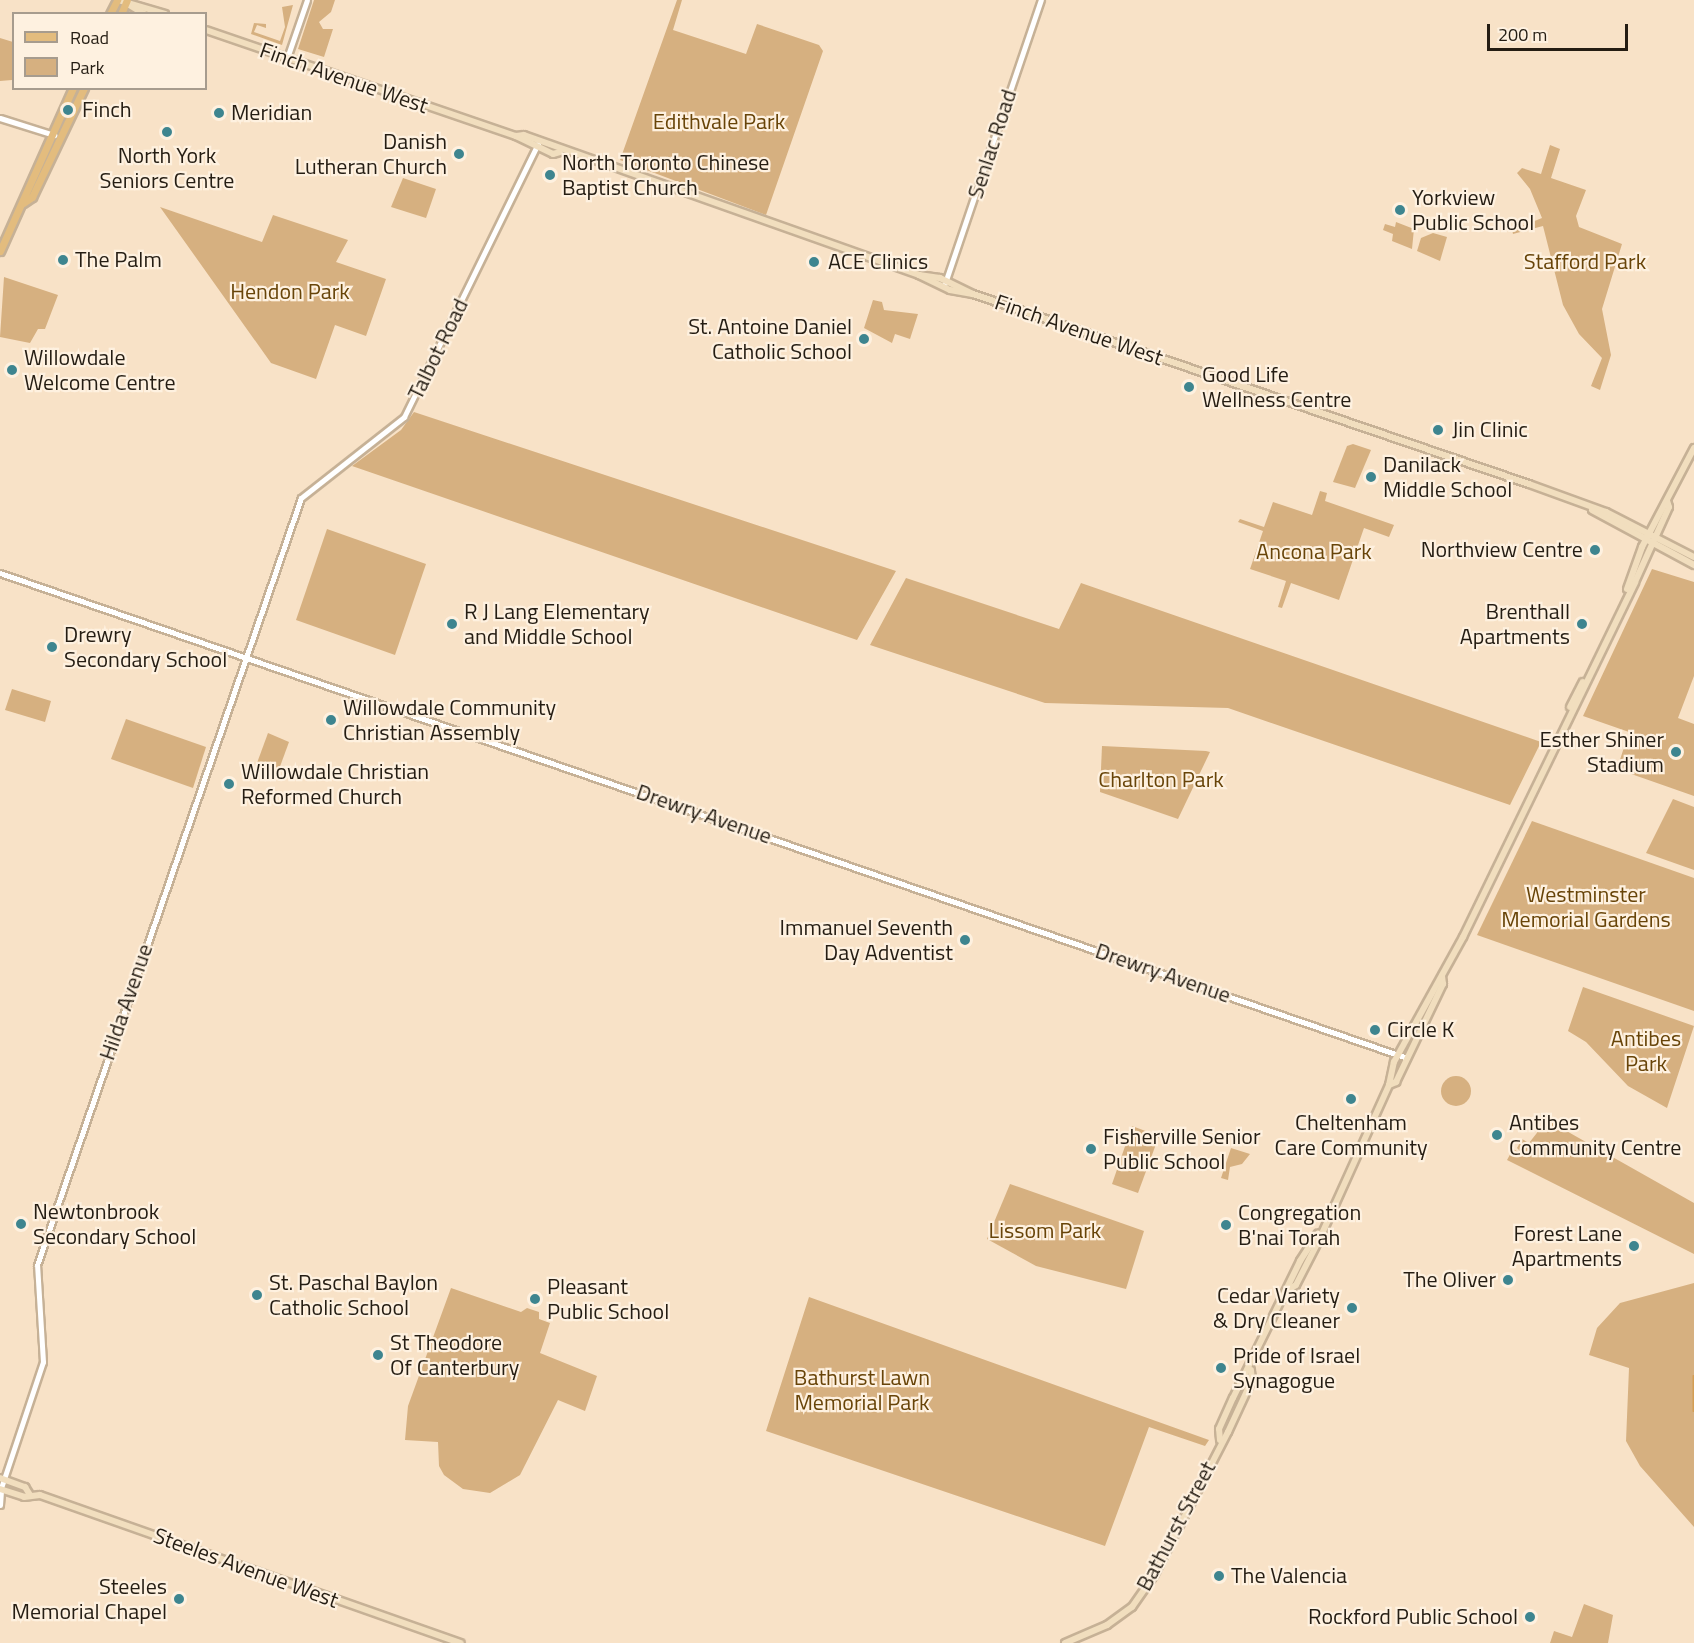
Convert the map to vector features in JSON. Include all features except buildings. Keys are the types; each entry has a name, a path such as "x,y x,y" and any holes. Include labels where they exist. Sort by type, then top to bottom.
{"main road":[{"path":"122,1 141,12"},
{"path":"122,1 158,12"},
{"name":"Finch Avenue West","path":"207,30 945,284 1592,510 1648,533 1694,557"},
{"path":"0,251 72,90"},
{"path":"23,203 32,197 83,90"},
{"name":"Bathurst Street","path":"1627,589 1627,579 1648,533 1694,448"},
{"name":"Bathurst Street","path":"1389,1085 1396,1082 1443,984 1442,976 1627,589 1656,537 1670,507 1667,501"},
{"name":"Finch Avenue West","path":"1592,510 1652,545 1694,565"},
{"name":"Bathurst Street","path":"1065,1643 1107,1624 1132,1607 1155,1574 1220,1440 1219,1429 1251,1370 1288,1290 1296,1285 1318,1233 1389,1085 1398,1054 1435,980 1442,976"},
{"name":"Steeles Avenue West","path":"3,1478 25,1487 30,1495"},
{"name":"Steeles Avenue West","path":"0,1490 30,1495 461,1643"}],"street":[{"path":"287,58 307,0"},
{"name":"Senlac Road","path":"945,284 1041,0"},
{"path":"0,118 61,136"},
{"name":"Talbot Road","path":"293,520 301,498 314,484 388,434 404,417 538,144"},
{"name":"Hilda Avenue","path":"0,1505 3,1478 43,1362 37,1265 293,520"},
{"name":"Drewry Avenue","path":"0,573 1407,1058"}],"green space":[{"path":"314,0 335,0 331,12 319,22 323,29 333,29 324,57 298,49"},
{"name":"Edithvale Park","path":"677,0 682,0 673,30 746,54 757,24 819,45 823,51 766,215 620,160"},
{"path":"293,5 282,45 251,34 254,23 266,24 266,28 257,25 254,32 280,41 285,27 282,7"},
{"path":"0,38 12,42 12,80 0,81"},
{"name":"Stafford Park","path":"1550,145 1560,149 1551,178 1586,190 1576,216 1579,227 1622,244 1602,309 1611,355 1600,390 1591,386 1602,358 1579,334 1563,305 1543,226 1513,234 1512,230 1542,218 1530,189 1517,173 1522,168 1541,174"},
{"path":"403,178 436,189 426,218 391,207"},
{"name":"Hendon Park","path":"160,207 262,242 273,215 348,240 336,262 386,279 366,336 335,325 316,379 271,363"},
{"path":"1396,222 1414,229 1412,249 1392,241 1393,234 1383,230 1385,224 1395,227"},
{"path":"1433,233 1447,237 1440,261 1417,251 1421,238"},
{"path":"4,277 58,295 45,329 38,329 30,343 0,337"},
{"path":"873,300 882,302 884,310 918,314 910,339 895,334 892,343 864,328"},
{"path":"414,412 896,571 857,640 352,466 401,430"},
{"path":"1353,444 1371,450 1355,488 1333,482 1347,446"},
{"name":"Ancona Park","path":"1320,491 1327,493 1325,501 1394,525 1389,537 1364,528 1339,600 1291,583 1282,608 1278,607 1286,581 1250,569 1263,531 1238,522 1240,519 1264,527 1273,502 1312,515"},
{"path":"327,529 426,564 395,655 296,620"},
{"path":"1652,569 1694,582 1694,676 1678,718 1694,724 1694,796 1617,769 1629,732 1583,716"},
{"path":"906,578 1059,629 1081,583 1541,742 1510,805 1228,708 1045,703 870,645"},
{"path":"12,689 51,701 45,722 5,710"},
{"path":"126,719 206,747 193,788 111,759"},
{"path":"268,733 289,742 278,772 257,763"},
{"name":"Charlton Park","path":"1102,746 1210,752 1178,819 1100,792"},
{"path":"1673,799 1694,807 1694,870 1646,853"},
{"name":"Westminster Memorial Gardens","path":"1532,821 1694,878 1694,1011 1477,935"},
{"name":"Antibes Park","path":"1583,987 1694,1026 1667,1108 1628,1086 1586,1042 1568,1031"},
{"path":"1456,1076 1467,1080 1471,1091 1467,1102 1456,1106 1445,1102 1441,1091 1445,1080"},
{"path":"1547,1120 1694,1203 1694,1254 1507,1160 1513,1149 1523,1154 1517,1148 1522,1139 1529,1143"},
{"path":"1132,1126 1159,1136 1138,1193 1112,1184"},
{"path":"1231,1148 1250,1154 1242,1164 1230,1167 1228,1180 1221,1178"},
{"name":"Lissom Park","path":"1010,1184 1144,1231 1126,1289 1036,1266 987,1239"},
{"path":"1694,1283 1694,1527 1640,1466 1626,1441 1629,1368 1589,1355 1597,1328 1620,1303"},
{"path":"451,1288 521,1312 527,1308 539,1312 539,1319 550,1323 540,1353 597,1376 585,1411 558,1400 520,1475 490,1493 463,1489 444,1475 439,1466 438,1442 405,1440 408,1406"},
{"name":"Bathurst Lawn Memorial Park","path":"809,1297 1209,1440 1205,1446 1149,1427 1105,1546 766,1431"},
{"path":"1584,1604 1613,1615 1608,1643 1550,1643 1554,1631 1572,1637"}],"waterway":[{"path":"1694,1376 1694,1411"}],"place":[{"name":"Finch","path":"68,110"},
{"name":"Meridian","path":"219,113"},
{"name":"North York Seniors Centre","path":"167,132"},
{"name":"Danish Lutheran Church","path":"459,154"},
{"name":"North Toronto Chinese Baptist Church","path":"550,175"},
{"name":"Yorkview Public School","path":"1400,210"},
{"name":"The Palm","path":"63,260"},
{"name":"ACE Clinics","path":"814,262"},
{"name":"St. Antoine Daniel Catholic School","path":"864,339"},
{"name":"Willowdale Welcome Centre","path":"12,370"},
{"name":"Good Life Wellness Centre","path":"1189,387"},
{"name":"Jin Clinic","path":"1438,430"},
{"name":"Danilack Middle School","path":"1371,477"},
{"name":"Northview Centre","path":"1595,550"},
{"name":"R J Lang Elementary and Middle School","path":"452,624"},
{"name":"Brenthall Apartments","path":"1582,624"},
{"name":"Drewry Secondary School","path":"52,647"},
{"name":"Willowdale Community Christian Assembly","path":"331,720"},
{"name":"Esther Shiner Stadium","path":"1676,752"},
{"name":"Willowdale Christian Reformed Church","path":"229,784"},
{"name":"Immanuel Seventh Day Adventist","path":"965,940"},
{"name":"Circle K","path":"1375,1030"},
{"name":"Cheltenham Care Community","path":"1351,1099"},
{"name":"Antibes Community Centre","path":"1497,1135"},
{"name":"Fisherville Senior Public School","path":"1091,1149"},
{"name":"Newtonbrook Secondary School","path":"21,1224"},
{"name":"Congregation B'nai Torah","path":"1226,1225"},
{"name":"Forest Lane Apartments","path":"1634,1246"},
{"name":"The Oliver","path":"1508,1280"},
{"name":"St. Paschal Baylon Catholic School","path":"257,1295"},
{"name":"Pleasant Public School","path":"535,1299"},
{"name":"Cedar Variety & Dry Cleaner","path":"1352,1308"},
{"name":"St Theodore Of Canterbury","path":"378,1355"},
{"name":"Pride of Israel Synagogue","path":"1221,1368"},
{"name":"The Valencia","path":"1219,1576"},
{"name":"Steeles Memorial Chapel","path":"179,1599"},
{"name":"Rockford Public School","path":"1530,1617"}]}
